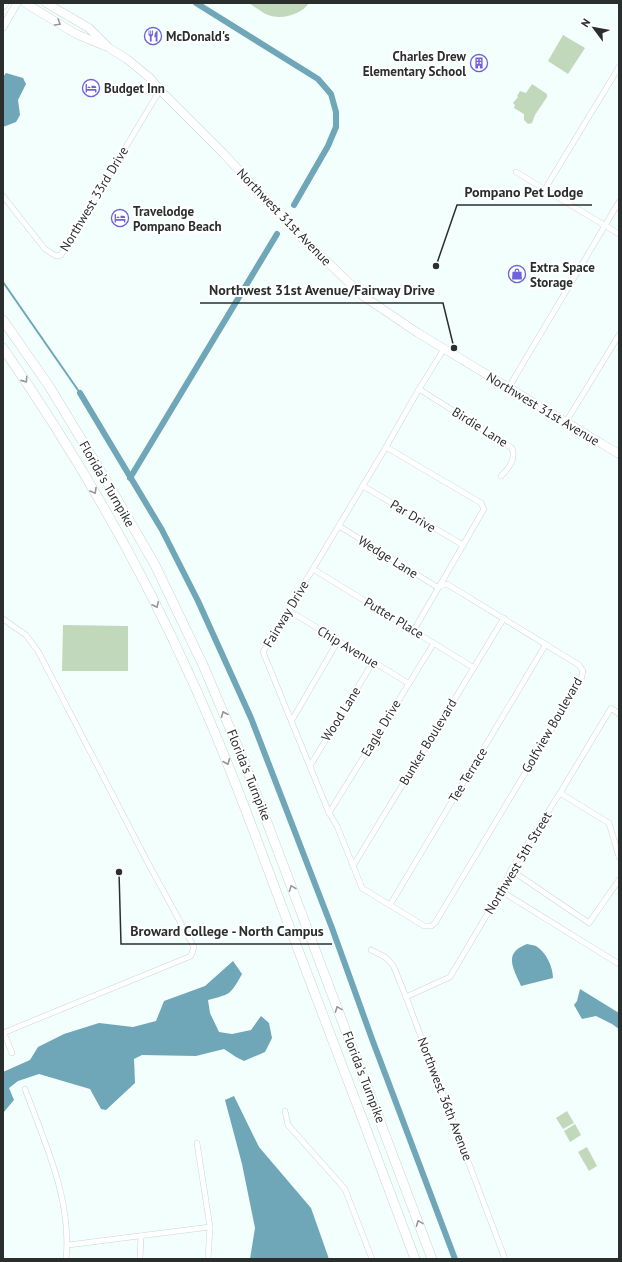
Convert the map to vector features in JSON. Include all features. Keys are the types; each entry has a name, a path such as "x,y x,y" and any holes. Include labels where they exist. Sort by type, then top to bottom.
{"highway":[{"name":"Florida's Turnpike","path":"3,320 49,386 106,480 155,565 203,664 245,764 432,1259"},
{"name":"Florida's Turnpike","path":"3,348 36,396 93,487 141,575 191,676 231,772 415,1259"}],"main road":[{"path":"3,27 17,3"},
{"name":"Northwest 31st Avenue","path":"25,3 76,34 110,48"},
{"name":"Northwest 31st Avenue","path":"46,3 88,28 110,48 127,59 150,78 160,90 223,153 298,234 363,296 391,316 444,349 619,454"}],"street":[{"path":"545,189 619,67"},
{"name":"Northwest 33rd Drive","path":"3,196 45,249 56,256 61,255 160,90"},
{"path":"516,172 619,234"},
{"path":"509,387 619,202"},
{"path":"566,422 619,335"},
{"name":"Fairway Drive","path":"431,926 424,926 362,888 337,826 329,813 263,652 444,349"},
{"name":"Birdie Lane","path":"419,389 512,448 514,453 513,460 501,476"},
{"path":"386,447 482,503 484,509 437,587 414,630"},
{"name":"Par Drive","path":"363,486 463,545"},
{"name":"Wedge Lane","path":"339,526 437,587"},
{"name":"Putter Place","path":"313,569 474,668"},
{"name":"Golfview Boulevard","path":"431,926 443,909 581,680 583,671 580,665 447,584 437,587"},
{"name":"Chip Avenue","path":"288,610 408,683"},
{"name":"Bunker Boulevard","path":"353,866 504,618"},
{"path":"3,619 26,635 38,651 144,856 194,947 191,956 3,1033 12,1053"},
{"path":"292,720 338,641"},
{"name":"Eagle Drive","path":"329,813 434,642"},
{"name":"Tee Terrace","path":"390,905 546,644"},
{"name":"Wood Lane","path":"310,766 373,662"},
{"name":"Northwest 5th Street","path":"406,996 450,977 501,891 511,870 560,793 611,708 619,714"},
{"path":"560,793 609,823 619,857"},
{"path":"511,870 590,923 619,880"},
{"path":"501,891 619,964"},
{"name":"Northwest 36th Avenue","path":"371,950 385,957 393,964 505,1259"},
{"path":"25,1089 63,1198 68,1245 66,1259"},
{"path":"285,1111 288,1125 345,1190 372,1259"},
{"path":"197,1143 210,1227 208,1259"},
{"path":"68,1245 210,1227"},
{"path":"140,1259 141,1236"}],"green space":[{"path":"249,3 309,3 301,11 285,17 279,17 268,15"},
{"path":"563,35 585,48 568,74 548,61"},
{"path":"532,84 547,94 547,97 535,115 532,123 528,124 524,120 524,114 514,108 515,105 513,103 518,97 517,96 520,91 526,93"},
{"path":"63,625 128,626 128,671 62,671"},
{"path":"567,1111 574,1123 563,1129 556,1118"},
{"path":"575,1124 581,1135 570,1142 564,1131"},
{"path":"587,1147 597,1166 589,1171 578,1152"}],"water":[{"path":"6,73 23,78 26,84 18,100 20,115 16,122 3,127 3,77"},
{"path":"527,944 536,946 543,952 550,965 553,978 521,986 513,967 512,956 520,948"},
{"path":"233,961 242,974 229,993 208,1000 210,1013 219,1032 232,1034 251,1030 261,1016 269,1023 272,1038 265,1052 244,1061 224,1049 196,1056 142,1055 134,1059 135,1083 106,1110 101,1109 90,1089 39,1074 18,1081 9,1088 14,1100 3,1113 3,1072 30,1060 38,1047 64,1034 99,1023 133,1027 156,1021 164,1001 205,986"},
{"path":"580,989 619,1013 619,1029 596,1016 582,1019 574,1005 577,1001"},
{"path":"234,1096 259,1147 311,1208 329,1259 250,1259 255,1228 242,1164 225,1100"}],"waterway":[{"path":"196,3 318,79 331,94 336,112 336,127 328,146 294,205"},
{"path":"130,478 277,234"},
{"path":"3,282 80,393"},
{"path":"80,393 162,530 198,601 251,718 332,928 455,1259"}],"place":[{"name":"McDonald's","path":"153,36"},
{"name":"Charles Drew Elementary School","path":"479,63"},
{"name":"Budget Inn","path":"91,88"},
{"name":"Travelodge Pompano Beach","path":"120,218"},
{"name":"Pompano Pet Lodge","path":"436,266"},
{"name":"Extra Space Storage","path":"517,274"},
{"name":"Northwest 31st Avenue/Fairway Drive","path":"454,348"},
{"name":"Broward College - North Campus","path":"119,872"}]}
